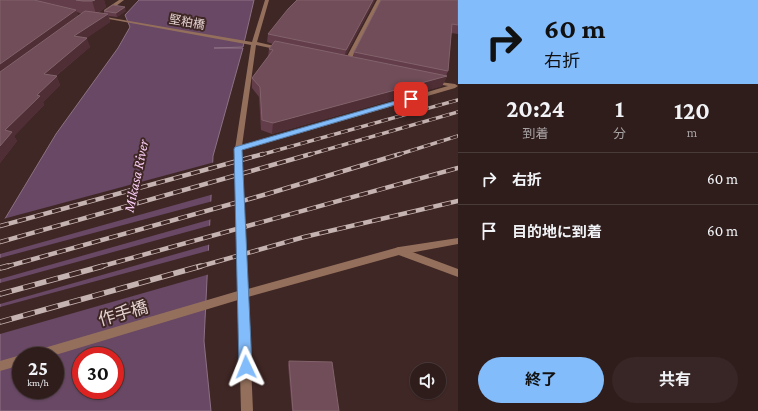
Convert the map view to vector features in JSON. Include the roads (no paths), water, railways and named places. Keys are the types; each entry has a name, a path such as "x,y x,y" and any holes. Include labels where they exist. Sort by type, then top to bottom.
{"street":[{"name":"堅粕橋","path":"122,0 97,17 285,49"},
{"path":"247,411 238,149 254,43 267,0"},
{"path":"347,62 379,0"},
{"path":"339,61 354,64"},
{"path":"424,79 456,86"},
{"path":"238,149 456,86"},
{"name":"作手橋","path":"64,347 244,294 399,251 458,241"},
{"path":"399,251 458,273"},
{"path":"0,366 12,363"}],"water":[{"name":"Mikasa River","path":"139,0 254,0 243,47 214,48 243,48 213,156 204,341 211,411 0,411 0,227 56,134 118,48 130,27 125,15"}],"railway":[{"path":"260,155 458,100"},
{"path":"308,155 458,112"},
{"path":"397,155 458,136"},
{"path":"0,226 263,154"},
{"path":"0,242 311,154"},
{"path":"5,267 267,194 400,154"},
{"path":"99,267 458,168"},
{"path":"198,267 304,237 458,201"},
{"path":"0,268 8,266"},
{"path":"0,294 103,266"},
{"path":"0,322 201,266"}]}
